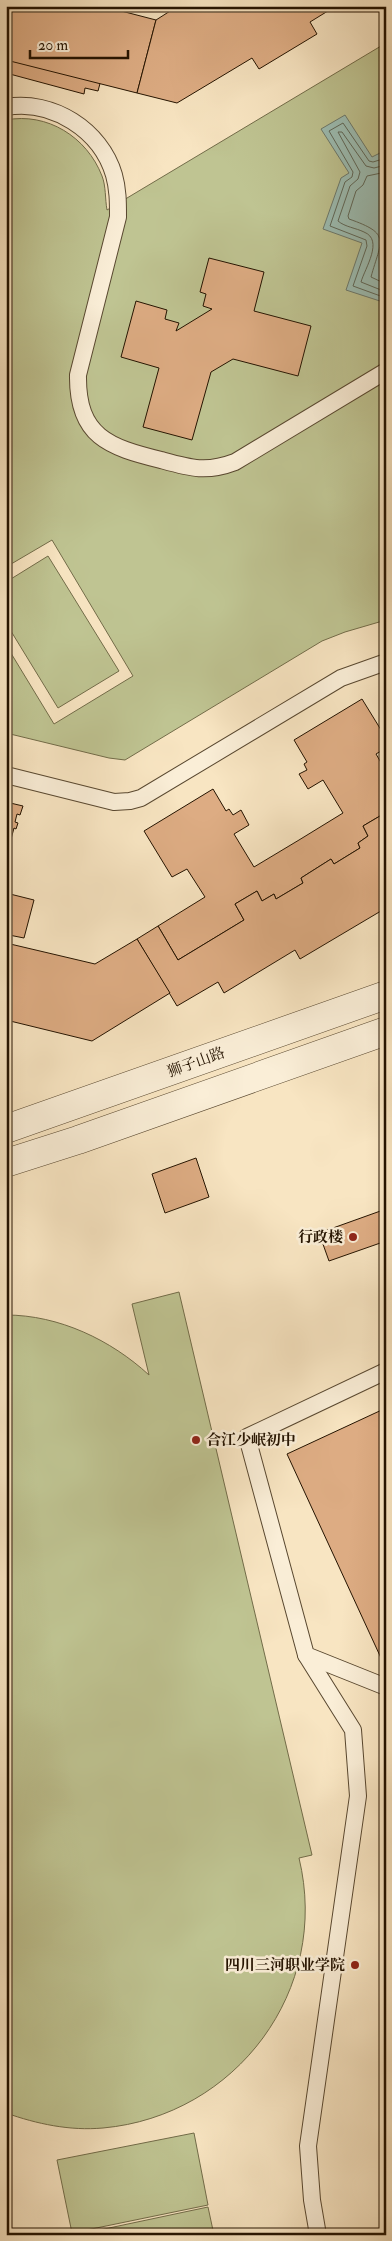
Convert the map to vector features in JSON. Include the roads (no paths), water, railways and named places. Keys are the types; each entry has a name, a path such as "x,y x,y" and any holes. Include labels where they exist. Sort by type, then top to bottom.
{"street":[{"name":"狮子山路","path":"6,1129 386,995"},
{"path":"6,1163 78,1140 386,1031"}],"lane":[{"path":"6,107 34,107 55,112 74,122 91,136 105,153 114,173 118,192 118,217 78,375 78,392 82,409 90,425 99,436 111,445 124,451 194,469 222,467 235,462 386,372"},
{"path":"6,775 114,802 136,800 151,794 341,678 386,662"},
{"path":"318,2235 312,2200 308,2146 358,1796 353,1730 306,1655 247,1437 386,1371"},
{"path":"306,1655 386,1686"}],"water":[{"path":"345,115 372,157 380,153 386,154 386,303 346,290 362,243 323,229 341,178 349,173 321,129"}],"place":[{"name":"行政楼","path":"353,1237"},
{"name":"合江少岷初中","path":"196,1440"},
{"name":"四川三河职业学院","path":"355,1965"}]}
